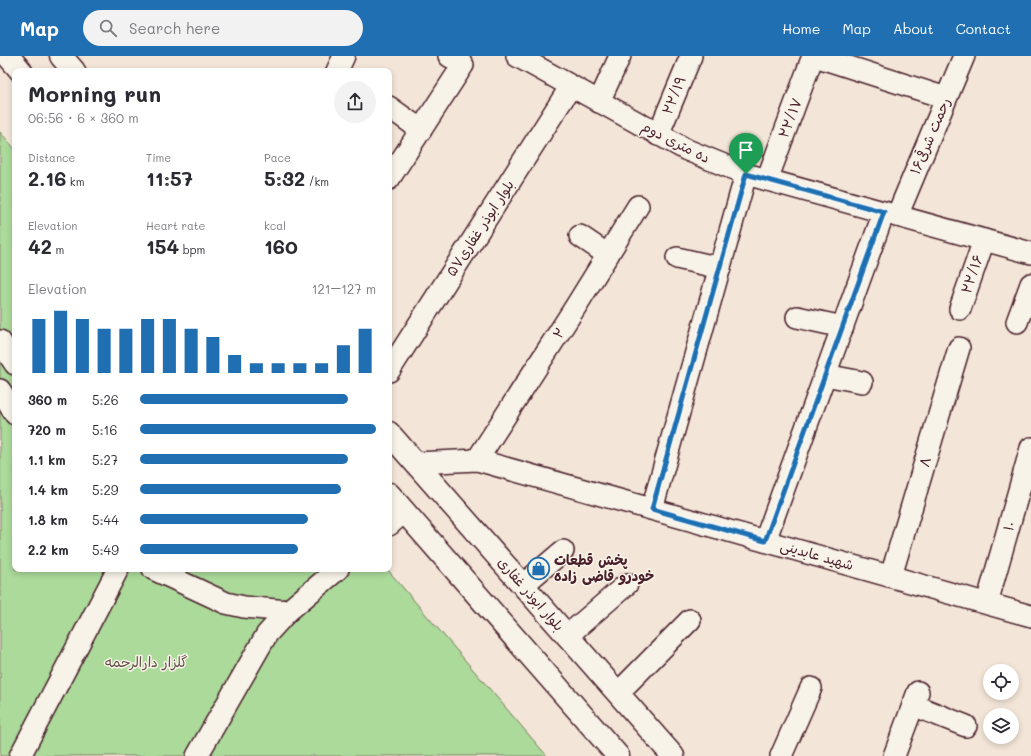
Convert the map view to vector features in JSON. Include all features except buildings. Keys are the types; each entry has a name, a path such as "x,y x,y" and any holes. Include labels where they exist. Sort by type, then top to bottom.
{"main road":[{"path":"8,56 18,68"},
{"path":"61,56 71,68"},
{"name":"بلوار ابوذر غفاری","path":"392,435 673,756"},
{"path":"392,503 397,519 618,756"}],"street":[{"path":"338,68 344,56"},
{"name":"ده متری دوم","path":"517,56 687,150 746,174 984,240 1029,246"},
{"path":"599,102 620,56"},
{"name":"۲۲/۱۹","path":"658,135 691,56"},
{"path":"814,56 946,98"},
{"name":"۲۲/۱۷","path":"766,180 814,56"},
{"name":"۱۶رحمت شرقی","path":"765,541 843,327 891,214 946,98 964,56"},
{"path":"392,174 421,130 456,61"},
{"name":"بلوار ابوذر غفاری۵۷","path":"392,366 571,86"},
{"path":"392,109 421,130"},
{"path":"652,509 746,174"},
{"name":"۲","path":"478,460 638,206"},
{"path":"580,236 608,255"},
{"name":"۲۲/۱۶","path":"960,309 984,240"},
{"path":"676,258 720,268"},
{"path":"1018,322 1031,284"},
{"path":"797,317 843,327"},
{"path":"0,341 12,359"},
{"name":"۸","path":"892,576 958,348"},
{"path":"825,375 862,382"},
{"path":"0,390 12,409"},
{"name":"۱۰","path":"987,603 1031,448"},
{"name":"شهید عابدینی","path":"416,463 478,460 1031,616"},
{"path":"523,585 563,551"},
{"path":"20,756 116,572"},
{"path":"159,572 226,603 244,607 288,611"},
{"path":"197,756 267,634 288,611 334,572"},
{"path":"567,636 627,584"},
{"path":"212,756 278,641 288,611"},
{"path":"618,693 690,620"},
{"path":"781,756 811,688"},
{"path":"894,756 916,699 966,726"}],"green space":[{"name":"گلزار دارالرحمه","path":"0,132 12,146 12,572 390,572 547,756 0,756"}],"place":[{"name":"پخش قطعات خودرو قاضی زاده","path":"539,568"}],"route":[{"path":"746,174 884,212 765,541 652,509 746,174"}]}
